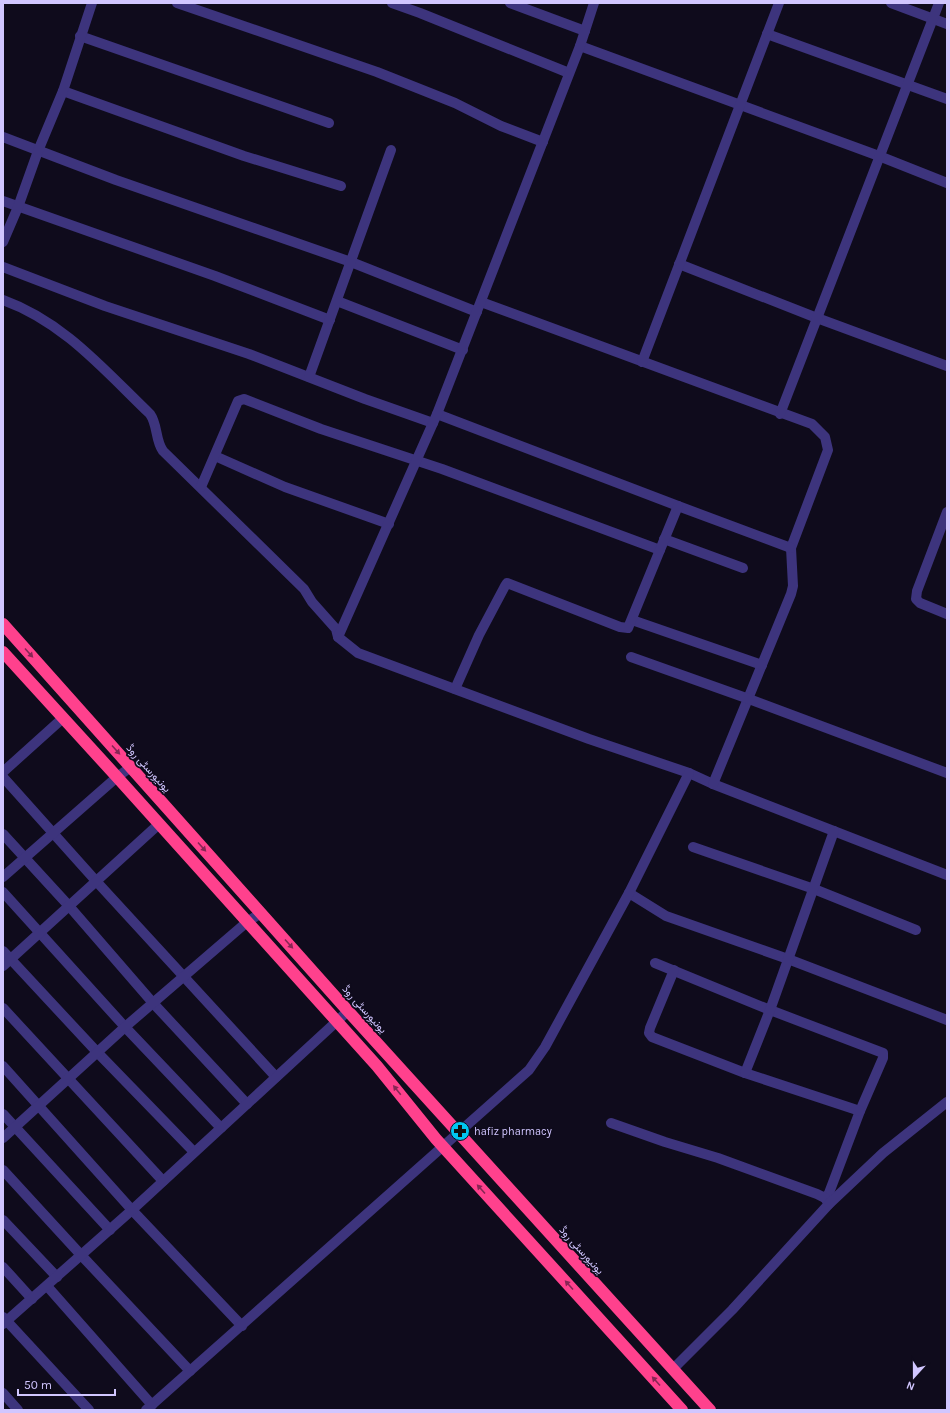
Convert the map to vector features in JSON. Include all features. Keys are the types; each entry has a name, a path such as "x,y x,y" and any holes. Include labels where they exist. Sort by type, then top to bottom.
{"highway":[{"name":"یونیورسٹی روڈ","path":"3,624 348,1011 710,1410"},
{"path":"3,652 377,1066 442,1146 682,1410"}],"street":[{"path":"3,242 63,91 92,3"},
{"path":"177,3 384,75 455,103 501,126 543,142"},
{"path":"392,3 569,74"},
{"path":"510,3 585,31"},
{"path":"338,637 389,524 463,350 580,46 594,3"},
{"path":"642,362 779,3"},
{"path":"891,3 947,24"},
{"path":"780,414 939,3"},
{"path":"767,34 947,99"},
{"path":"80,36 329,123"},
{"path":"580,46 879,156 947,183"},
{"path":"63,91 244,156 341,186"},
{"path":"3,137 116,180 479,307 642,362 780,414 812,424 825,436 828,450 791,548 793,586 749,699 713,784"},
{"path":"310,377 391,150"},
{"path":"3,201 215,276 330,320"},
{"path":"679,264 817,318 947,366"},
{"path":"3,266 105,306 248,354 365,399 435,418 791,548"},
{"path":"3,300 38,316 60,330 150,414 154,419 159,446 304,590 312,602 336,629 338,637 358,653 589,739 689,773 713,784 947,875"},
{"path":"337,300 463,350"},
{"path":"200,487 238,401 244,399 320,429 416,461 660,550"},
{"path":"215,456 285,487 389,524"},
{"path":"455,689 479,635 507,583 620,627 628,628 678,506"},
{"path":"947,512 917,592 916,599 947,614"},
{"path":"664,540 743,568"},
{"path":"632,620 762,665"},
{"path":"631,657 749,699 947,773"},
{"path":"3,772 63,718"},
{"path":"3,877 117,777 131,767"},
{"path":"47,1286 149,1407 529,1070 549,1040 629,893 689,773"},
{"path":"3,777 54,832 96,881 276,1077"},
{"path":"7,963 159,824"},
{"path":"745,1072 770,1010 834,831"},
{"path":"3,834 69,906 153,1002 247,1104"},
{"path":"693,847 814,889 916,930"},
{"path":"3,892 125,1027 221,1128"},
{"path":"629,893 666,916 788,959 947,1020"},
{"path":"3,1138 153,1002 247,922 261,913"},
{"path":"3,951 7,963 97,1052 194,1152"},
{"path":"655,963 770,1010 883,1052 883,1058 860,1111 827,1201"},
{"path":"674,970 649,1033 652,1037 745,1072 860,1111"},
{"path":"3,1008 163,1181"},
{"path":"89,1410 4,1321 32,1299 110,1230 348,1011"},
{"path":"3,1066 132,1210 242,1326"},
{"path":"673,1369 732,1310 827,1201 883,1153 947,1102"},
{"path":"3,1114 110,1230"},
{"path":"612,1123 665,1142 718,1158 817,1194 827,1201"},
{"path":"3,1170 190,1371"},
{"path":"3,1220 57,1277"},
{"path":"3,1267 32,1299"},
{"path":"3,1393 18,1410"}],"place":[{"name":"hafiz pharmacy","path":"460,1131"}]}
